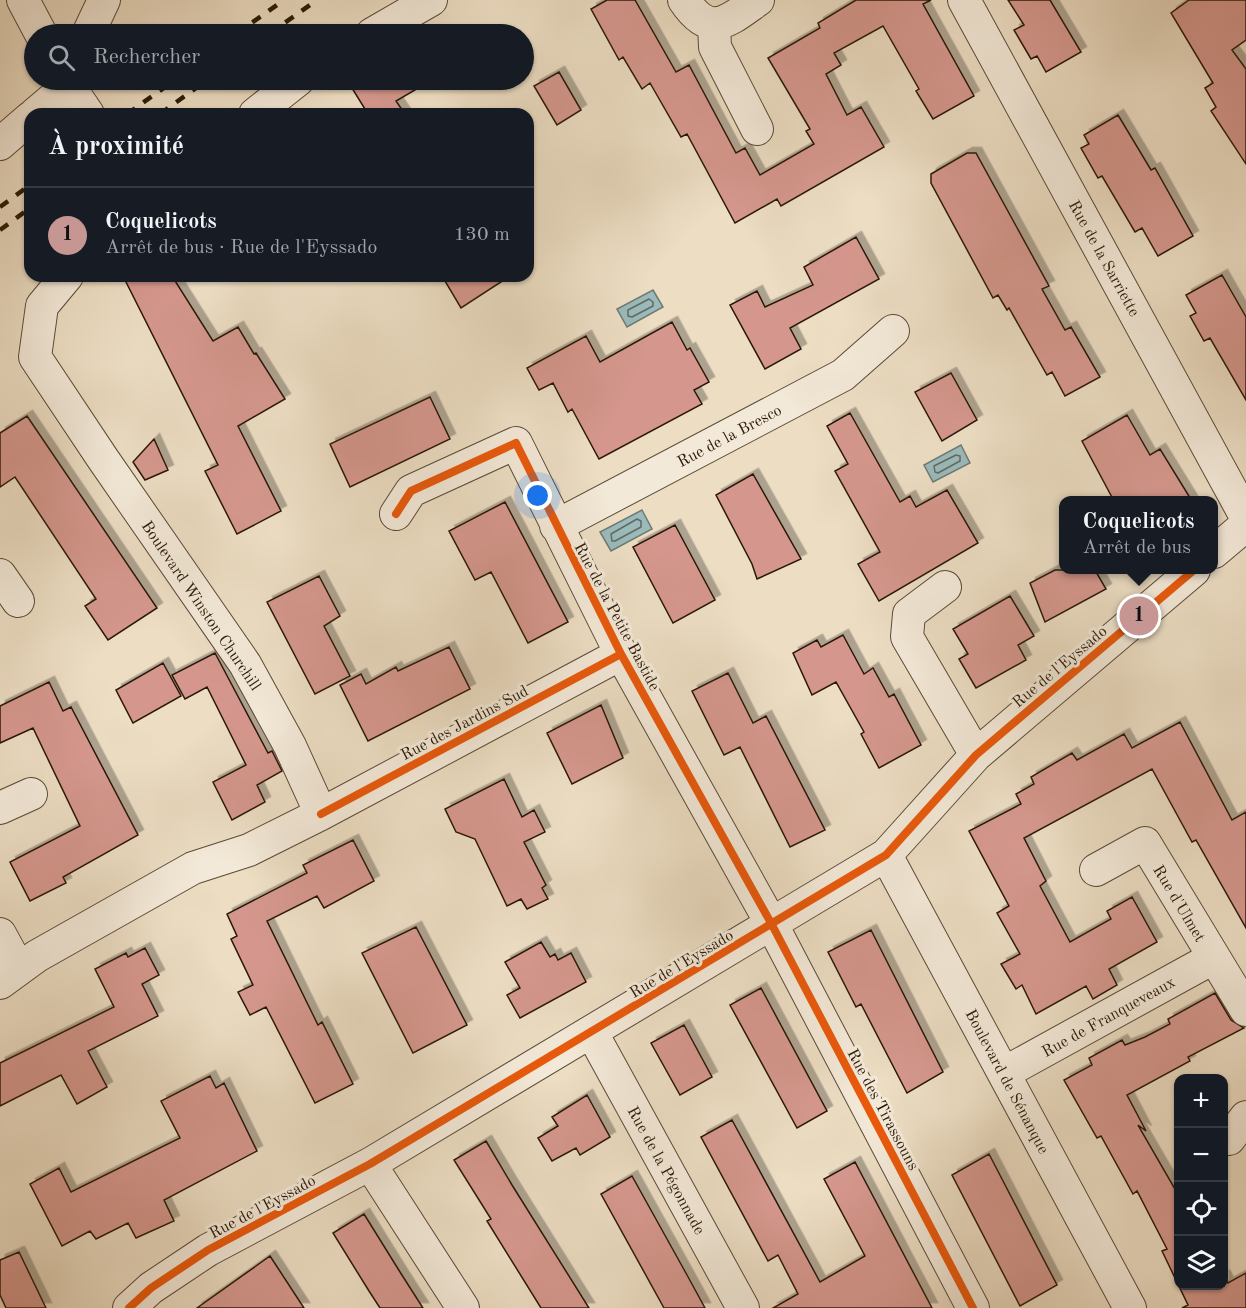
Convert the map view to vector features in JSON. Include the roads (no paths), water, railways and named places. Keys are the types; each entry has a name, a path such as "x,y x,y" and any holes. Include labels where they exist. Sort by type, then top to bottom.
{"street":[{"path":"23,0 36,24"},
{"path":"93,24 104,0"},
{"path":"389,24 431,0"},
{"path":"684,0 696,18 714,24 730,20 758,0"},
{"name":"Rue de la Sarriette","path":"964,0 1246,517"},
{"path":"714,24 715,48 757,129"},
{"path":"41,108 60,90"},
{"path":"73,90 84,108"},
{"path":"263,108 285,90"},
{"path":"0,144 24,123"},
{"name":"Boulevard Winston Churchill","path":"62,282 42,306 35,357 245,664 290,746 321,814"},
{"name":"Rue de la Bresco","path":"556,526 843,375 894,332"},
{"name":"Rue de la Petite Bastide","path":"396,514 411,491 516,443 621,654 771,923"},
{"path":"1218,549 1246,525"},
{"name":"Rue de l'Eyssado","path":"129,1308 152,1288 208,1250 370,1164 886,855 976,755 1189,574"},
{"path":"0,575 18,601"},
{"path":"945,586 909,614 907,637 976,755"},
{"name":"Rue des Jardins Sud","path":"321,814 621,654"},
{"path":"0,808 31,794"},
{"path":"0,934 10,976 117,909 193,868 249,850 321,814"},
{"name":"Rue d'Ulmet","path":"1096,870 1145,843 1246,1010"},
{"name":"Boulevard de Sénanque","path":"886,855 1130,1308"},
{"name":"Rue des Tirassouns","path":"771,923 973,1308"},
{"name":"Rue de Franqueveaux","path":"1004,1073 1213,958"},
{"name":"Rue de la Pégonnade","path":"592,1033 743,1308"},
{"path":"370,1164 463,1308"}],"water":[{"path":"653,290 663,307 627,327 617,309"},
{"path":"961,445 970,463 933,482 924,465"},
{"path":"642,510 652,529 611,551 600,532"}],"railway":[{"path":"250,24 284,0"},
{"path":"283,24 317,0"},
{"path":"135,108 161,90"},
{"path":"168,108 193,90"},
{"path":"0,207 24,189"},
{"path":"0,230 24,212"}],"place":[{"name":"Coquelicots","path":"1139,616"}]}
